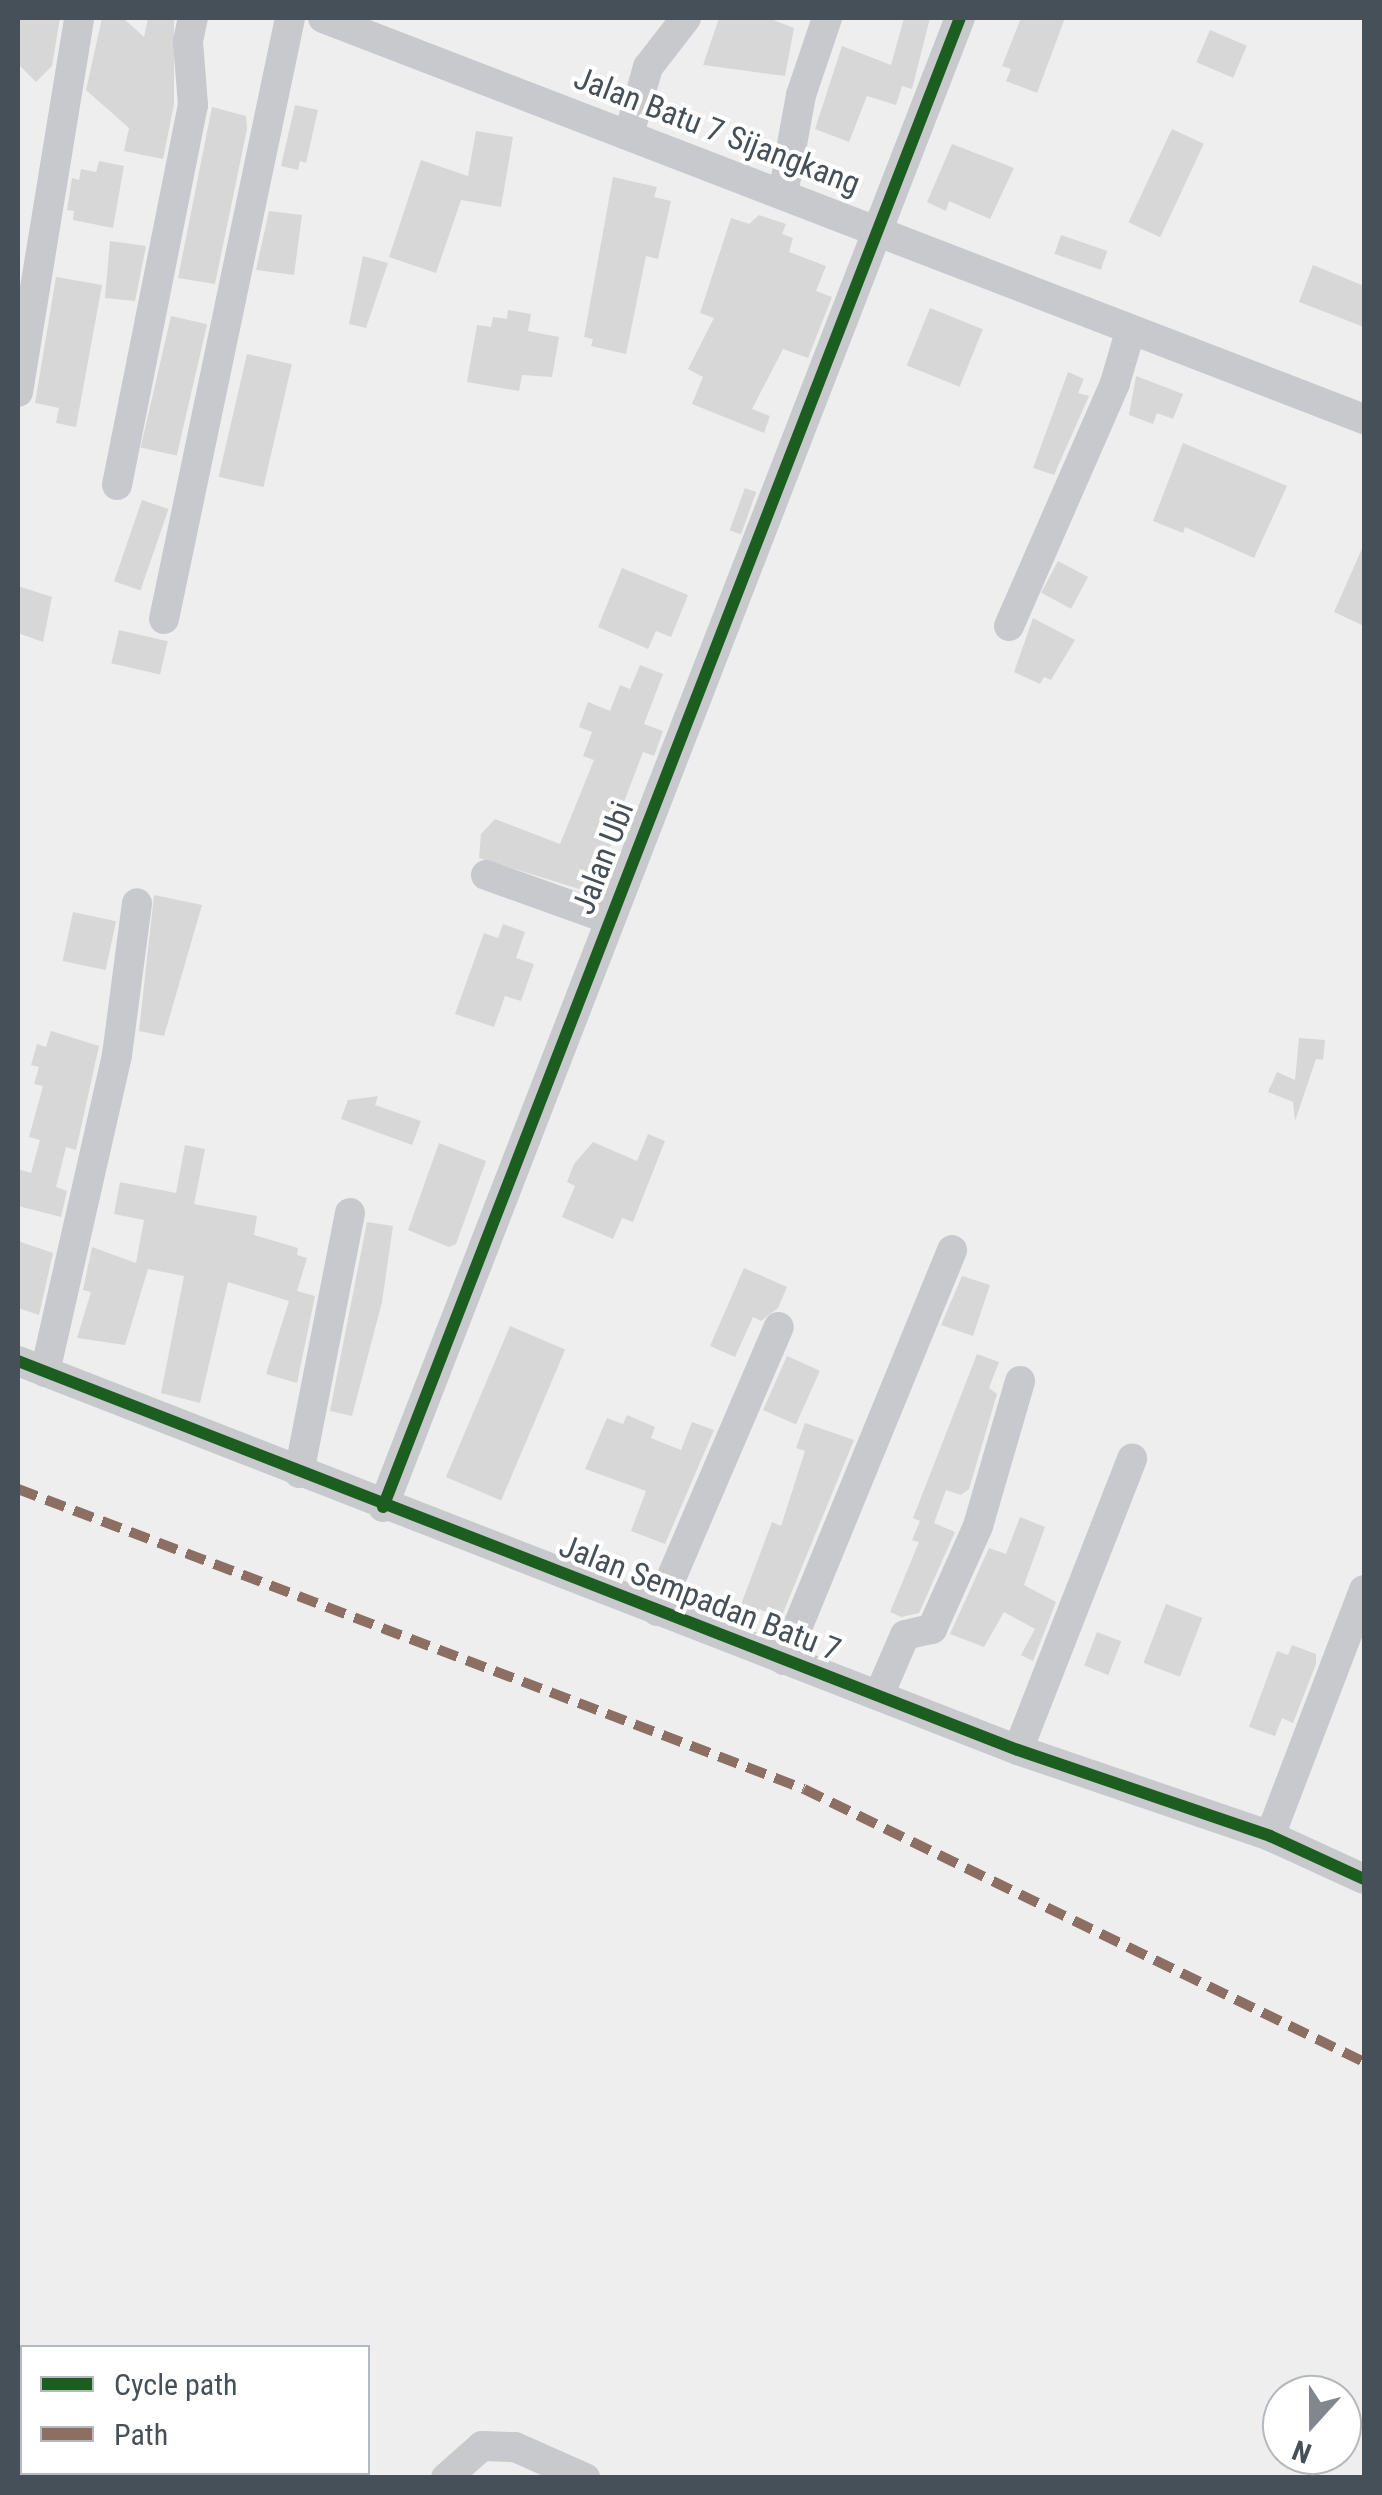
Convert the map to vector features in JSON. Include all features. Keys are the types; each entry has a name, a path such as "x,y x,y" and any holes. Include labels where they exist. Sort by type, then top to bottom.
{"street":[{"path":"18,392 79,18"},
{"path":"117,484 193,105 188,41 193,18"},
{"path":"164,620 290,18"},
{"name":"Jalan Batu 7 Sijangkang","path":"322,18 358,24 1130,332 1364,419"},
{"path":"628,134 648,67 686,18"},
{"path":"783,194 801,95 828,18"},
{"name":"Jalan Ubi","path":"383,1507 960,18"},
{"path":"1009,626 1115,382 1130,332"},
{"path":"486,875 609,919"},
{"path":"31,1367 117,1054 138,903"},
{"path":"299,1473 350,1213"},
{"path":"784,1660 952,1250"},
{"path":"658,1611 779,1327"},
{"name":"Jalan Sempadan Batu 7","path":"31,1367 383,1507 1018,1750 1270,1836 1364,1879"},
{"path":"879,1696 905,1635 932,1630 978,1526 1020,1381"},
{"path":"1018,1750 1132,1459"},
{"path":"1270,1836 1364,1590"},
{"path":"446,2478 482,2446 515,2447 585,2478"}],"building":[{"path":"18,18 60,18 52,66 36,82 18,64"},
{"path":"102,18 123,18 144,37 148,18 174,18 174,104 163,159 124,151 129,128 86,90"},
{"path":"719,18 768,18 794,28 785,76 703,65"},
{"path":"904,18 930,18 912,89 902,86 896,105 867,96 849,142 815,129 842,46 891,65"},
{"path":"1021,18 1065,18 1037,93 1006,81 1011,69 1002,66"},
{"path":"1210,30 1247,46 1233,78 1196,62"},
{"path":"295,105 318,110 306,163 300,161 298,170 281,166"},
{"path":"212,107 246,116 247,129 215,284 178,278"},
{"path":"1172,129 1204,144 1160,237 1128,222"},
{"path":"476,131 513,137 501,207 461,200 436,273 389,257 421,160 468,176"},
{"path":"952,144 1014,168 990,219 949,201 946,211 927,202"},
{"path":"99,161 124,166 113,228 73,220 74,211 67,210 72,178 79,180 81,169 96,172"},
{"path":"613,177 657,187 654,197 671,201 658,259 646,256 626,354 591,346 593,339 584,337"},
{"path":"269,211 302,215 294,275 256,270"},
{"path":"759,215 786,224 782,234 793,238 789,252 826,266 816,291 832,297 808,358 783,349 752,409 770,416 764,433 692,404 703,377 688,369 714,318 700,313 731,218 749,224"},
{"path":"1061,235 1107,251 1101,270 1054,254"},
{"path":"110,241 146,246 135,301 105,298"},
{"path":"363,256 388,263 366,328 349,324"},
{"path":"1313,265 1364,286 1364,327 1299,302"},
{"path":"56,277 102,285 76,427 56,423 59,408 35,403"},
{"path":"930,308 983,329 960,387 907,365"},
{"path":"508,310 531,314 528,331 559,337 552,377 522,375 519,391 467,382 477,325 491,327 493,317 507,319"},
{"path":"171,316 207,324 177,456 141,448"},
{"path":"247,354 292,364 263,487 219,477"},
{"path":"1068,372 1084,379 1078,393 1089,396 1054,475 1033,468"},
{"path":"1136,376 1183,394 1173,419 1157,413 1153,424 1129,415"},
{"path":"1183,443 1287,486 1254,558 1185,527 1183,533 1153,521"},
{"path":"745,488 756,492 741,534 730,530"},
{"path":"142,500 168,509 140,590 114,581"},
{"path":"1364,544 1364,626 1334,612"},
{"path":"1058,561 1088,577 1071,609 1041,593"},
{"path":"622,568 688,595 671,637 656,631 648,649 598,627"},
{"path":"18,586 52,597 43,642 18,633"},
{"path":"1033,618 1075,640 1051,680 1044,677 1040,684 1014,672"},
{"path":"119,630 168,641 160,674 111,663"},
{"path":"640,665 663,674 644,724 663,731 654,756 643,752 624,802 630,804 589,892 479,858 481,834 495,819 560,844 594,760 583,756 592,732 579,727 588,702 610,711 620,685 630,689"},
{"path":"154,895 202,905 164,1036 139,1031"},
{"path":"73,912 116,921 106,970 63,961"},
{"path":"503,924 525,932 516,958 534,964 521,1001 505,996 494,1027 455,1014 484,933 498,938"},
{"path":"51,1031 99,1046 76,1150 66,1147 56,1187 67,1191 61,1217 18,1206 18,1169 31,1173 40,1140 29,1137 43,1086 34,1084 39,1067 31,1065 37,1044 46,1047"},
{"path":"1299,1038 1325,1040 1323,1060 1316,1059 1295,1121 1293,1102 1268,1092 1277,1072 1295,1080"},
{"path":"378,1096 375,1105 421,1121 412,1145 341,1119 348,1100"},
{"path":"648,1134 665,1141 633,1222 622,1218 613,1239 562,1217 575,1186 567,1182 574,1164 593,1142 637,1161"},
{"path":"439,1143 486,1161 456,1244 449,1247 408,1230"},
{"path":"185,1145 205,1149 194,1204 257,1216 254,1235 298,1248 297,1255 307,1258 297,1291 315,1296 297,1383 266,1374 289,1301 228,1282 200,1403 161,1393 184,1276 148,1269 125,1345 77,1338 91,1292 83,1290 92,1247 136,1263 144,1220 114,1214 120,1182 176,1193"},
{"path":"367,1222 393,1226 382,1302 352,1416 330,1411"},
{"path":"18,1241 53,1253 39,1315 18,1308"},
{"path":"744,1268 787,1287 778,1308 761,1321 753,1317 735,1357 710,1346"},
{"path":"962,1276 990,1285 973,1336 941,1325"},
{"path":"510,1326 565,1349 501,1500 446,1477"},
{"path":"977,1354 999,1362 989,1388 997,1394 969,1489 961,1495 946,1490 934,1523 955,1532 919,1613 901,1617 890,1612 919,1542 912,1540 920,1521 913,1518"},
{"path":"787,1356 820,1371 796,1425 763,1410"},
{"path":"627,1415 655,1427 651,1438 681,1450 692,1422 714,1430 665,1544 631,1531 646,1491 585,1469 607,1418 623,1424"},
{"path":"805,1423 854,1440 781,1618 759,1609 754,1624 736,1618 772,1522 781,1526 805,1451 796,1448"},
{"path":"1020,1517 1045,1527 1024,1585 1056,1602 1033,1661 1021,1655 1035,1629 1004,1612 984,1647 950,1634 989,1548 1006,1554"},
{"path":"1166,1604 1202,1618 1180,1677 1143,1663"},
{"path":"1097,1632 1121,1641 1108,1675 1084,1666"},
{"path":"1292,1645 1316,1654 1316,1664 1293,1723 1282,1718 1275,1736 1249,1727 1277,1651 1288,1655"}],"marked path":[{"path":"18,1489 804,1789 1364,2062"}],"cycle path":[{"path":"383,1507 960,18"},
{"path":"18,1361 1018,1750 1270,1836 1364,1879"}]}
